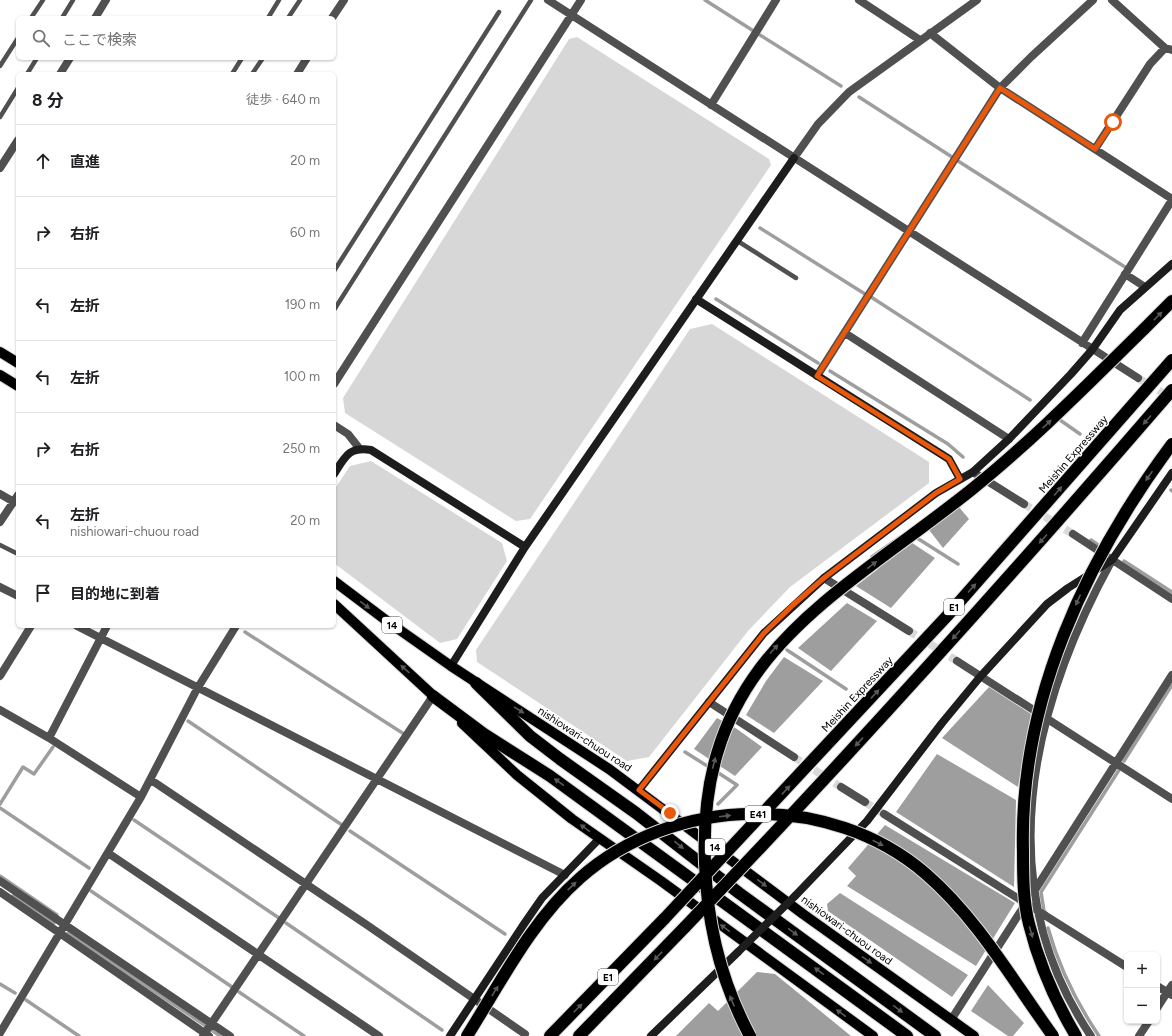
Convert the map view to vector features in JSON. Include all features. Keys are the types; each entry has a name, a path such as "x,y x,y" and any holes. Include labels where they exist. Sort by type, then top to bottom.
{"highway":[{"path":"750,1036 730,997 717,954 708,908 704,852 705,823 711,775 724,733 743,691 769,655 813,610 995,471 1047,424 1172,301"},
{"name":"Meishin Expressway","path":"550,1036 633,952 851,720 1025,529 1172,360"},
{"name":"E1","path":"580,1036 748,862 864,737 1068,512 1172,390"},
{"path":"1076,1036 1049,985 1029,923 1025,891 1022,836 1027,770 1033,738 1049,675 1074,608 1098,559 1128,508 1172,444"},
{"path":"476,683 530,736 554,755 648,822 739,893 935,1036"},
{"path":"433,696 484,734 550,776 907,1036"},
{"name":"E41","path":"467,1036 520,952 549,911 580,878 597,864 632,842 670,827 719,817 768,813 814,819 853,831 891,849 924,872 958,905 974,925 1053,1036"}],"main road":[{"path":"0,352 16,362"},
{"path":"0,375 16,385"},
{"name":"nishiowari-chuou road","path":"336,583 451,666 579,748 639,790 803,914 974,1036"},
{"name":"14","path":"336,606 517,775 548,801 599,839 668,886 873,1036"}],"street":[{"path":"96,16 106,0"},
{"path":"333,16 344,0"},
{"path":"548,0 1082,344 1138,378"},
{"path":"336,381 581,0"},
{"path":"711,104 776,0"},
{"path":"859,0 920,40"},
{"path":"451,666 525,547 736,240 823,119 849,92 977,0"},
{"path":"817,376 1000,88 1031,57 1093,0"},
{"path":"1095,149 1150,64 1169,49 1112,0"},
{"path":"930,33 1000,88 1172,199 1082,344"},
{"path":"61,72 69,60"},
{"path":"298,72 306,60"},
{"path":"0,168 16,143"},
{"path":"639,790 764,633 824,578 936,493 972,472 1009,440 1092,350 1120,310 1172,264"},
{"path":"1125,274 1145,287"},
{"path":"696,299 949,459 960,479"},
{"path":"845,333 1009,440"},
{"path":"336,426 348,434 359,448"},
{"path":"336,471 348,454 359,448 371,450 525,547"},
{"path":"972,472 1024,504"},
{"path":"1091,1036 1063,989 1052,964 1038,912 1031,864 1033,791 1047,719 1061,672 1076,631 1112,560 1172,473"},
{"path":"0,494 16,499 0,522"},
{"path":"1073,534 1172,599"},
{"path":"651,1036 795,896 868,821 926,742 980,676 1047,604 1068,588 1112,560"},
{"path":"824,578 909,631"},
{"path":"0,587 16,595"},
{"path":"0,676 30,628"},
{"path":"81,628 198,689 378,778 515,851 565,875"},
{"path":"49,738 106,628"},
{"path":"0,1033 151,780 198,689 235,628"},
{"path":"956,661 1172,800"},
{"path":"951,1020 1024,903 1034,892 1172,675"},
{"path":"0,892 206,1035 258,954 433,696"},
{"path":"709,702 794,757"},
{"path":"0,710 49,738 141,797"},
{"path":"1024,903 1019,864 1020,794 1023,768 1035,711"},
{"path":"151,780 526,1034"},
{"path":"841,787 865,802"},
{"path":"884,814 1124,965"},
{"path":"450,1036 542,898 599,839"},
{"path":"108,853 379,1036"},
{"path":"0,881 66,924 230,1036"},
{"path":"1160,1005 1170,994 1172,985"},
{"path":"1160,988 1170,994"},
{"path":"1139,1036 1147,1024"}],"lane":[{"path":"32,16 43,0"},
{"path":"63,16 73,0"},
{"path":"269,16 279,0"},
{"path":"289,16 300,0"},
{"path":"336,307 531,0"},
{"path":"336,268 499,12"},
{"path":"0,66 16,41"},
{"path":"28,72 36,60"},
{"path":"233,72 241,60"},
{"path":"253,72 262,60"},
{"path":"0,117 16,91"},
{"path":"736,240 796,278"},
{"path":"0,545 16,553"}],"shaded area":[{"path":"577,37 769,159 771,165 530,519 516,521 345,413 343,398 569,39"},
{"path":"712,324 929,462 929,483 790,587 748,631 649,757 627,761 477,662 476,650 690,329"},
{"path":"371,461 502,543 507,561 457,639 440,643 336,565 336,487 350,466"},
{"path":"953,500 969,519 943,548 923,522"},
{"path":"900,535 935,558 891,608 856,586 878,569 870,556"},
{"path":"847,603 877,621 831,671 798,648"},
{"path":"784,657 823,681 774,733 746,715 766,681"},
{"path":"989,687 1031,714 1018,787 942,738"},
{"path":"717,718 737,729 762,747 735,776 694,749"},
{"path":"937,754 1016,800 1014,887 896,812"},
{"path":"885,825 1015,903 976,966 847,886 856,876 848,868"},
{"path":"840,893 968,975 952,997 828,911 827,904"},
{"path":"757,972 775,974 851,1036 676,1036 709,1003 718,1011"},
{"path":"988,985 1024,1023 1013,1036 1008,1036 971,1011"}],"waterway":[{"path":"705,0 752,30"},
{"path":"760,35 841,86"},
{"path":"859,97 952,157"},
{"path":"958,161 1125,267"},
{"path":"760,228 865,294"},
{"path":"871,297 1030,400"},
{"path":"716,299 818,363"},
{"path":"830,371 948,444 963,457"},
{"path":"1060,420 1080,434"},
{"path":"917,538 958,564"},
{"path":"1091,540 1097,544"},
{"path":"1124,561 1172,592"},
{"path":"245,632 404,734"},
{"path":"787,650 846,689"},
{"path":"1124,761 1172,685"},
{"path":"188,721 342,825"},
{"path":"0,804 23,767 34,774 53,747"},
{"path":"685,752 712,769"},
{"path":"1046,913 1044,911 1041,892 1119,770"},
{"path":"717,772 737,785 718,804"},
{"path":"0,808 89,868"},
{"path":"134,820 279,918"},
{"path":"350,831 505,934"},
{"path":"0,876 57,915"},
{"path":"91,891 232,987"},
{"path":"13,896 54,923"},
{"path":"286,923 442,1030"},
{"path":"1048,928 1057,957 1069,984 1099,1036"},
{"path":"68,933 206,1026"},
{"path":"0,984 15,993"},
{"path":"239,992 304,1036"},
{"path":"26,1000 79,1036"},
{"path":"213,1031 220,1036"}],"tunnel":[{"path":"1138,378 1171,398"},
{"path":"1024,504 1073,534"},
{"path":"909,631 957,661"},
{"path":"794,757 841,787"},
{"path":"865,802 882,813"}],"route":[{"path":"670,813 639,790 764,633 824,578 936,493 960,479 949,459 817,376 1000,88 1095,149 1113,122"}]}
